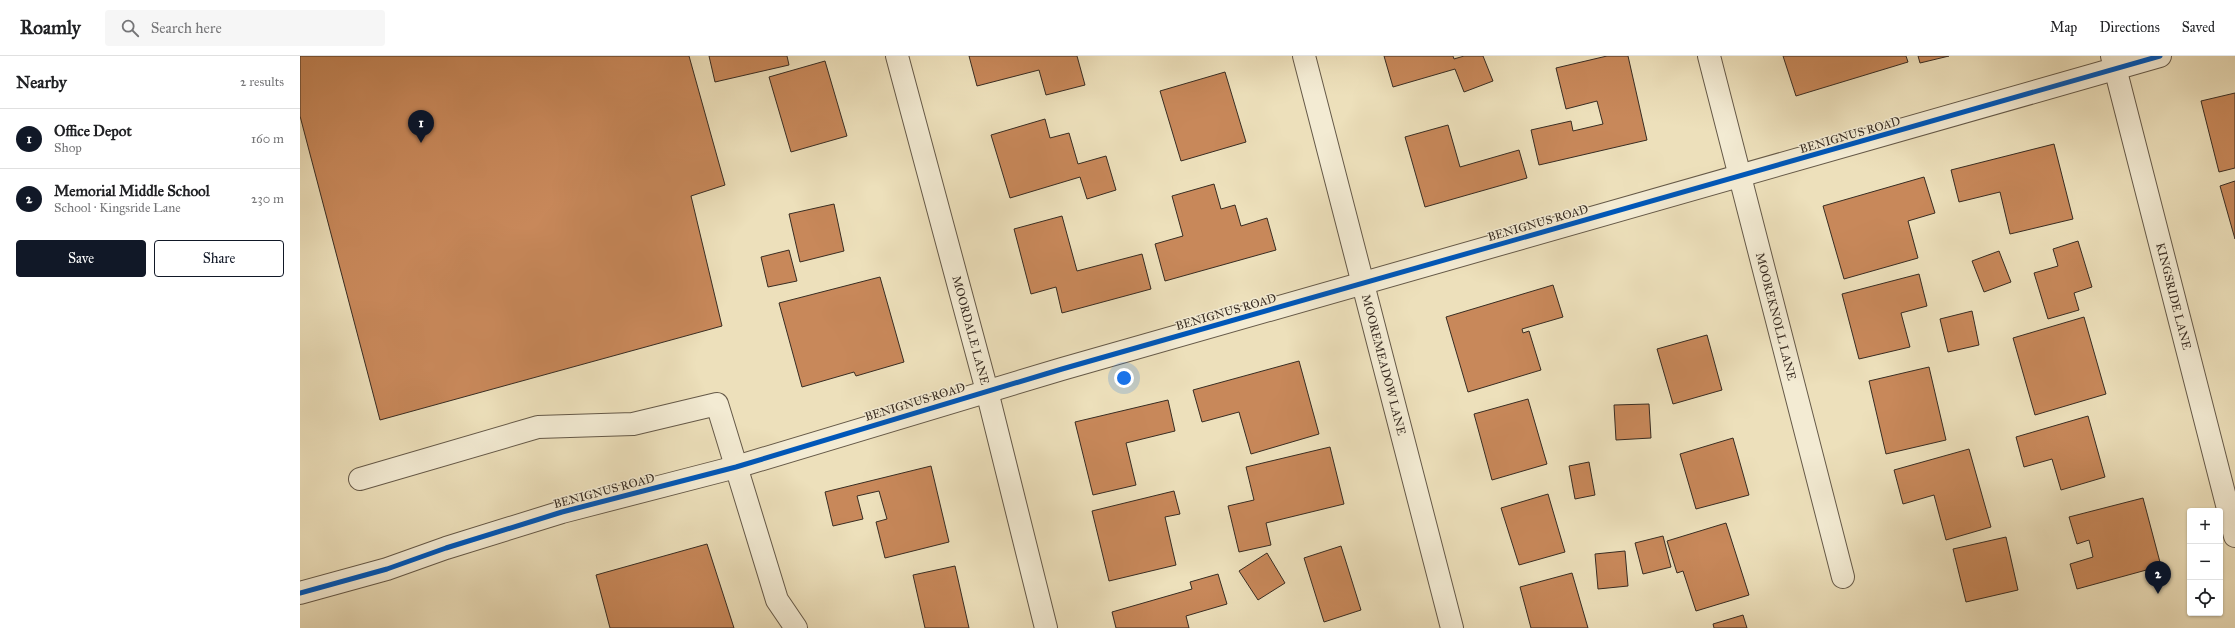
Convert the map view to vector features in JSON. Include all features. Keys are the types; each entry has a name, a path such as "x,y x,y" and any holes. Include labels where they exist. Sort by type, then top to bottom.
{"street":[{"name":"MOORDALE LANE","path":"898,56 987,391 1046,628"},
{"name":"MOOREMEADOW LANE","path":"1304,56 1361,283 1452,628"},
{"name":"MOOREKNOLL LANE","path":"1709,56 1843,577"},
{"name":"BENIGNUS ROAD","path":"300,593 388,569 446,548 562,512 736,467 987,391 1361,283 1741,177 2113,63 2160,56"},
{"name":"KINGSRIDE LANE","path":"2113,63 2235,536"},
{"path":"360,479 538,427 633,424 717,404 777,600 796,628"}],"building":[{"path":"300,56 689,56 725,185 691,196 722,326 380,420 300,116"},
{"path":"709,56 787,56 789,65 715,82"},
{"path":"969,56 1077,56 1085,85 1046,95 1039,70 977,86"},
{"path":"1384,56 1453,56 1454,59 1464,56 1483,56 1493,81 1464,92 1455,69 1393,87"},
{"path":"1607,56 1628,56 1647,140 1539,165 1531,130 1571,121 1573,131 1603,124 1597,101 1566,109 1556,68"},
{"path":"1783,56 1906,56 1908,62 1796,96"},
{"path":"1918,56 1949,56 1920,63"},
{"path":"825,61 847,136 791,152 769,77"},
{"path":"1225,72 1246,142 1181,161 1160,91"},
{"path":"2235,93 2235,168 2219,172 2201,101"},
{"path":"1045,119 1050,138 1069,133 1078,164 1106,156 1116,190 1087,199 1080,177 1010,198 991,135"},
{"path":"1448,125 1460,167 1519,150 1527,178 1425,207 1405,137"},
{"path":"2054,144 2073,219 2010,234 2000,192 1959,202 1951,170"},
{"path":"1924,177 1935,213 1908,221 1918,258 1844,279 1823,206"},
{"path":"2235,181 2235,239 2220,186"},
{"path":"1214,184 1221,209 1235,205 1241,226 1267,218 1276,250 1165,281 1155,244 1183,236 1172,196"},
{"path":"834,204 844,251 800,262 789,214"},
{"path":"1062,216 1077,271 1142,254 1151,289 1062,313 1056,287 1031,294 1014,229"},
{"path":"2078,241 2092,287 2074,293 2079,310 2048,319 2034,273 2058,266 2053,249"},
{"path":"789,250 797,281 768,287 761,257"},
{"path":"1999,251 2011,282 1984,292 1972,261"},
{"path":"1919,274 1927,306 1901,313 1910,347 1859,359 1842,294"},
{"path":"880,277 904,362 856,376 854,372 802,387 779,303"},
{"path":"1553,285 1563,317 1522,329 1523,333 1529,331 1541,370 1468,392 1446,317"},
{"path":"1972,311 1979,345 1948,352 1940,319"},
{"path":"2084,317 2106,394 2035,415 2013,338"},
{"path":"1707,335 1722,390 1673,404 1657,349"},
{"path":"1299,361 1319,434 1251,454 1239,412 1202,422 1193,390"},
{"path":"1929,367 1946,440 1886,454 1869,381"},
{"path":"1528,399 1547,464 1492,480 1474,414"},
{"path":"1168,400 1175,431 1126,443 1136,485 1093,495 1075,422"},
{"path":"1649,404 1651,438 1616,440 1614,405"},
{"path":"2088,416 2105,477 2061,490 2052,459 2024,467 2016,437"},
{"path":"1733,438 1749,495 1696,509 1680,454"},
{"path":"1330,447 1344,504 1266,523 1271,545 1239,552 1228,506 1254,500 1246,467"},
{"path":"1969,449 1991,527 1946,540 1934,495 1903,504 1894,470"},
{"path":"1589,462 1595,495 1575,499 1569,466"},
{"path":"931,466 949,542 885,558 876,522 887,519 879,491 857,496 863,519 833,526 825,492"},
{"path":"1174,491 1180,514 1165,517 1176,565 1109,581 1092,511"},
{"path":"1548,494 1565,552 1519,565 1501,508"},
{"path":"2143,498 2161,566 2077,589 2070,564 2093,557 2089,540 2077,544 2069,517"},
{"path":"1726,523 1749,595 1696,611 1683,571 1677,573 1667,541"},
{"path":"1663,536 1671,567 1643,574 1635,543"},
{"path":"2006,537 2018,590 1966,602 1953,549"},
{"path":"707,544 734,628 610,628 596,575"},
{"path":"1341,546 1361,610 1324,622 1304,558"},
{"path":"1625,551 1628,586 1598,589 1595,554"},
{"path":"1267,553 1285,583 1258,600 1239,571"},
{"path":"955,566 969,628 925,628 913,575"},
{"path":"1572,573 1588,628 1531,628 1520,587"},
{"path":"1218,574 1227,604 1186,616 1189,628 1116,628 1112,612 1192,589 1190,582"},
{"path":"1743,615 1747,628 1714,628 1713,624"}],"cycle path":[{"path":"300,593 387,569 446,548 562,512 736,467 1062,369 2160,56"}],"place":[{"name":"Office Depot","path":"421,143"},
{"name":"Memorial Middle School","path":"2158,594"}]}
